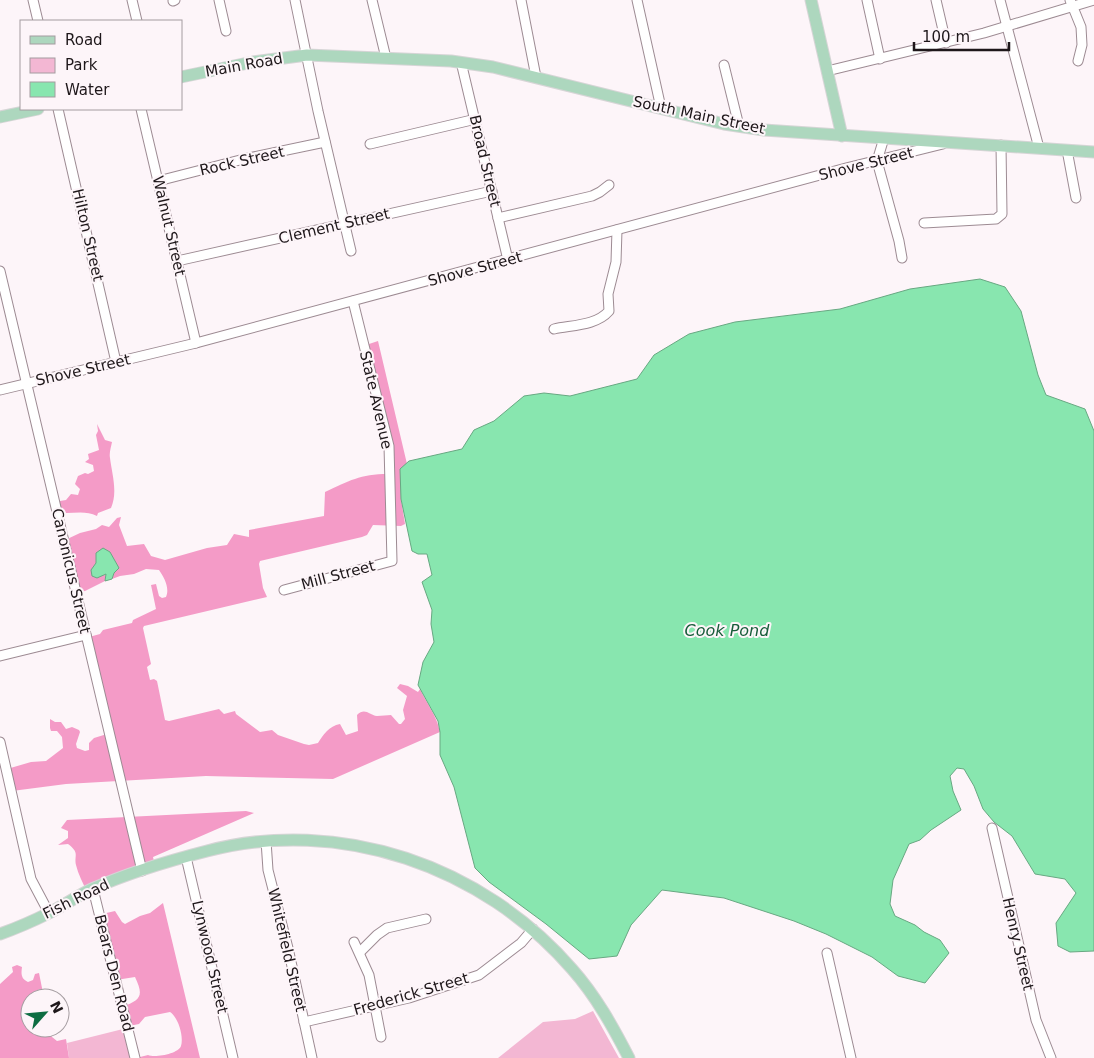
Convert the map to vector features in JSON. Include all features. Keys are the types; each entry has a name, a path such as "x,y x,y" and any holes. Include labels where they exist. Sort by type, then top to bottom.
{"main road":[{"path":"811,0 842,136"},
{"name":"South Main Street","path":"307,56 462,62 739,126 775,132 1094,152"},
{"name":"Main Road","path":"182,77 254,62 307,56"},
{"path":"0,117 33,110"},
{"name":"Fish Road","path":"0,934 49,913 93,889 147,869 221,848 266,841 295,840 337,842 371,848 405,857 442,871 476,888 501,904 533,929 563,958 584,984 607,1017 629,1058"}],"street":[{"path":"33,0 38,20"},
{"path":"132,0 136,20"},
{"path":"219,0 226,31"},
{"path":"295,0 325,142 351,251"},
{"path":"372,0 386,58"},
{"path":"521,0 536,78"},
{"path":"637,0 661,108"},
{"path":"867,0 880,59"},
{"path":"936,0 946,42"},
{"path":"1000,0 1039,148"},
{"path":"827,71 1007,26 1071,3 1094,0"},
{"path":"1071,3 1082,37 1078,61"},
{"name":"Broad Street","path":"462,62 508,260"},
{"path":"724,65 739,126"},
{"name":"Hilton Street","path":"58,110 116,362"},
{"name":"Walnut Street","path":"141,110 196,343"},
{"path":"370,144 476,119"},
{"path":"884,138 880,160 902,258"},
{"name":"Rock Street","path":"158,181 325,142"},
{"name":"Shove Street","path":"0,390 196,343 949,142"},
{"path":"924,223 996,218 1002,214 1001,145"},
{"path":"1067,150 1076,198"},
{"path":"498,218 592,196 609,186"},
{"name":"Clement Street","path":"177,261 492,191"},
{"path":"554,329 590,322 605,316 609,311 608,294 616,262 617,230"},
{"name":"Canonicus Street","path":"0,270 86,635 147,869"},
{"name":"State Avenue","path":"353,301 389,446 392,561"},
{"name":"Mill Street","path":"284,590 392,561"},
{"path":"0,656 86,635"},
{"path":"0,742 31,879 49,913"},
{"name":"Henry Street","path":"992,828 1036,1020 1052,1058"},
{"name":"Whitefield Street","path":"266,841 268,870 288,948 312,1058"},
{"name":"Lynwood Street","path":"186,857 233,1058"},
{"name":"Bears Den Road","path":"93,889 135,1058"},
{"path":"360,952 377,935 388,928 426,919"},
{"name":"Frederick Street","path":"304,1022 409,998 483,973 522,943 533,929"},
{"path":"354,942 370,975 381,1038"},
{"path":"826,953 851,1058"}],"green space":[{"path":"593,1011 619,1058 498,1058 543,1022 575,1019"},
{"path":"123,1029 134,1058 69,1058 67,1043"}],"shaded area":[{"path":"378,341 407,464 401,499 405,524 401,526 373,525 367,535 362,537 260,561 263,588 267,597 144,626 151,664 147,667 150,680 154,679 157,681 165,720 169,721 219,709 224,714 235,711 236,714 260,732 272,730 278,735 309,745 318,743 327,731 336,725 340,724 346,735 358,731 357,715 362,712 377,716 391,715 401,724 405,719 403,710 407,696 397,688 400,684 418,692 420,689 434,715 440,732 333,779 206,776 66,784 12,791 7,769 31,762 46,761 63,748 62,737 57,731 51,731 50,719 55,722 61,722 66,729 72,727 79,730 77,748 85,751 89,750 89,743 94,738 107,734 89,637 100,634 103,630 132,623 133,620 156,609 151,585 156,584 159,596 162,598 166,597 167,594 166,583 159,570 146,569 112,579 114,573 96,563 92,576 96,577 106,574 105,581 85,591 76,593 63,541 102,525 109,527 117,518 121,517 119,525 127,546 144,544 151,556 165,560 207,548 227,545 234,534 249,537 249,530 324,516 325,492 348,481 362,477 388,474 390,445 366,345"},
{"path":"97,424 105,440 112,442 110,456 114,496 111,508 98,513 97,516 82,512 56,512 54,502 66,500 71,494 78,495 80,489 75,484 78,476 94,471 93,465 85,462 89,459 88,454 99,450 96,435 98,431"},
{"path":"246,811 254,813 153,857 155,866 87,892 79,875 74,850 68,844 58,845 68,838 68,831 61,828 67,820"},
{"path":"163,903 200,1058 136,1058 148,1055 166,1055 179,1049 182,1042 180,1027 176,1018 170,1012 145,1017 139,1024 129,1026 122,1007 137,999 140,993 135,977 116,980 102,914 115,911 125,924 150,913"},
{"path":"17,965 22,967 22,976 28,982 33,980 35,974 39,973 42,988 20,988 20,1038 53,1038 57,1041 66,1039 69,1058 0,1058 0,984 13,972 12,967"}],"water":[{"name":"Cook Pond","path":"980,279 1005,287 1021,311 1038,375 1046,395 1085,409 1094,431 1094,951 1070,952 1058,946 1056,923 1076,893 1065,879 1035,874 1012,836 994,822 983,809 974,786 964,769 957,768 950,776 953,791 961,810 931,830 920,840 909,844 893,880 890,904 895,916 940,940 949,953 925,983 898,976 872,957 826,934 794,921 724,898 662,890 631,925 617,956 589,959 489,882 475,868 454,787 440,755 438,721 418,685 423,662 434,642 431,624 432,610 422,582 432,575 427,554 418,554 412,551 401,499 400,469 409,461 462,449 474,430 494,421 524,396 544,393 570,396 637,379 654,355 689,334 735,322 840,309 910,289"},
{"path":"103,548 110,552 119,568 114,573 112,579 105,581 106,574 97,578 92,576 91,570 96,563 96,553"}]}
